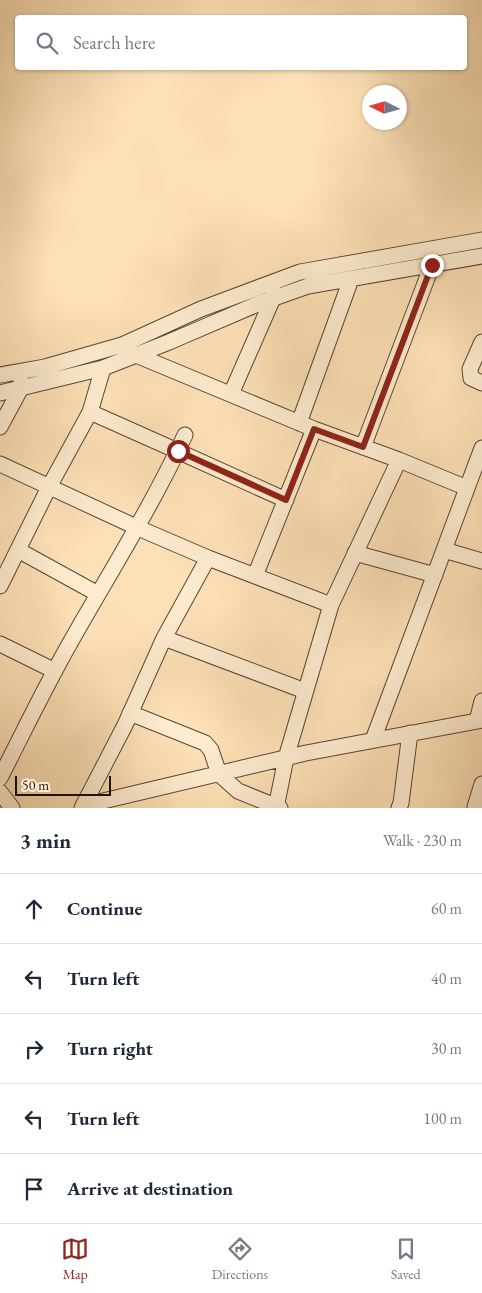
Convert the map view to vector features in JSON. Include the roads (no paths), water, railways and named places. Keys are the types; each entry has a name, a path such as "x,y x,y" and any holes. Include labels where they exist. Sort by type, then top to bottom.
{"street":[{"path":"0,375 45,367 122,344 201,309 300,272 482,240"},
{"path":"0,393 103,368 273,298 308,286 482,256"},
{"path":"363,447 432,265"},
{"path":"299,423 350,279"},
{"path":"231,394 273,298 276,281"},
{"path":"482,342 470,369 471,378 482,383"},
{"path":"136,355 299,423 399,460 467,488"},
{"path":"0,586 49,487 90,412 103,368"},
{"path":"0,427 21,388 20,371"},
{"path":"90,412 286,500"},
{"path":"255,576 314,429"},
{"path":"0,778 68,645 136,527 178,451 185,434"},
{"path":"373,740 467,488 479,467 482,448"},
{"path":"130,713 204,743 212,750 219,774 238,791 278,808 286,758 331,605 399,460"},
{"path":"0,464 208,558 331,605"},
{"path":"18,550 98,594"},
{"path":"444,550 482,561"},
{"path":"355,553 435,575"},
{"path":"84,808 164,638 208,558"},
{"path":"164,638 306,691"},
{"path":"0,644 55,671"},
{"path":"84,808 286,758 479,720 482,701"},
{"path":"399,808 410,733"},
{"path":"475,807 482,784"},
{"path":"0,792 12,808"}]}
